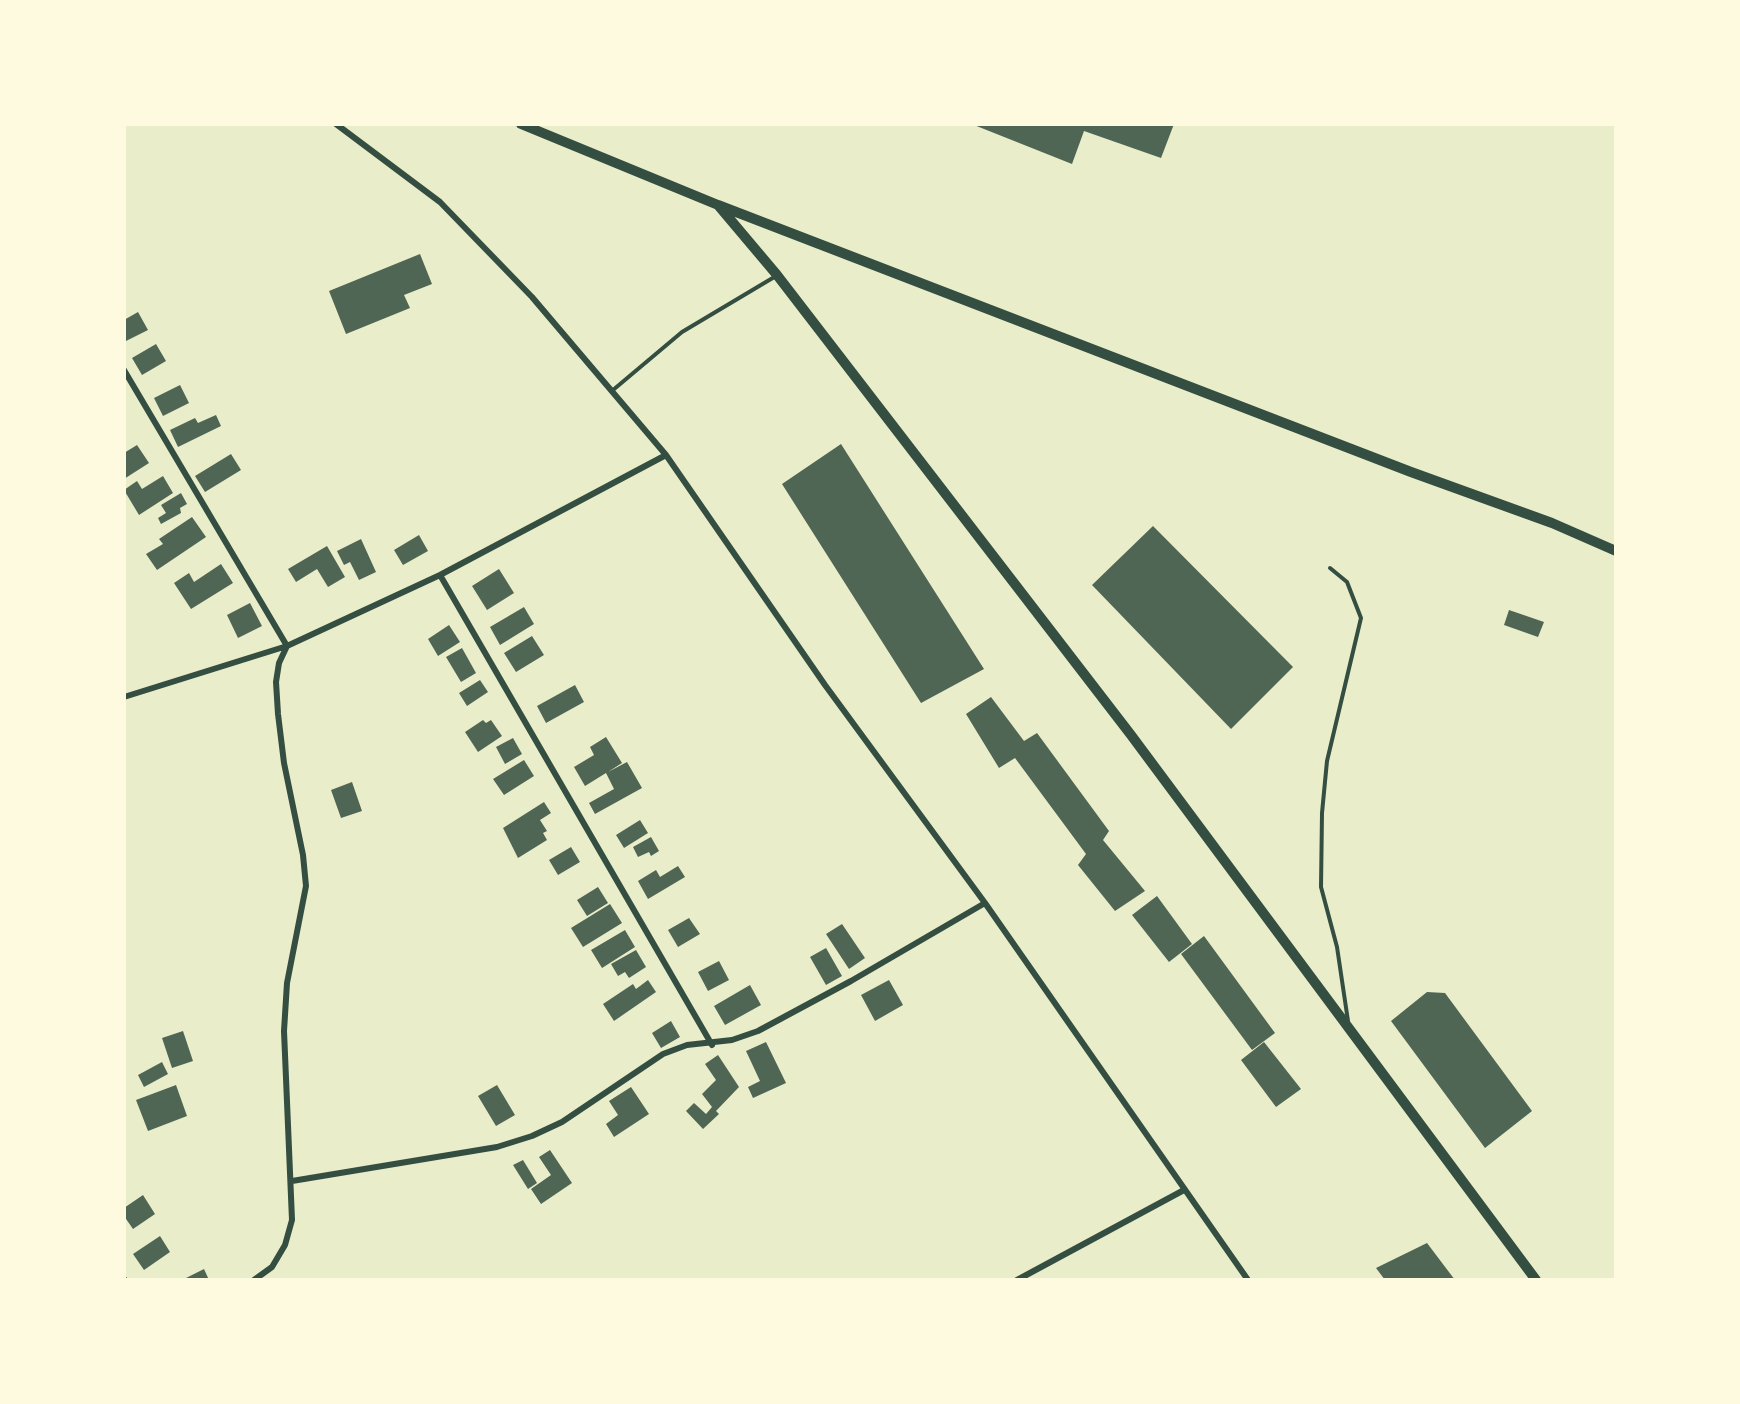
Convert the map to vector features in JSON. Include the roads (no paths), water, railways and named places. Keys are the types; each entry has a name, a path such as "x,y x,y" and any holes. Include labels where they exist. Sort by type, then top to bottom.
{"street":[{"path":"336,124 440,202 532,297 666,454 825,685 985,903 1248,1280"},
{"path":"521,124 718,205 1411,472 1552,523 1616,551"},
{"path":"718,205 777,275 1131,735 1536,1280"},
{"path":"124,370 287,646"},
{"path":"124,697 287,646 440,575 666,454"},
{"path":"440,575 712,1044"},
{"path":"254,1280 272,1266 285,1245 292,1220 284,1031 289,974 306,886 303,855 284,764 278,714 277,673 287,646"},
{"path":"292,1181 496,1147 532,1136 562,1122 663,1054 687,1045 712,1044 758,1031 851,981 985,903"},
{"path":"1017,1280 1184,1190"}],"lane":[{"path":"613,390 682,332 777,275"},
{"path":"1329,568 1347,582 1361,618 1327,762 1322,813 1321,887 1337,947 1349,1028"}]}
